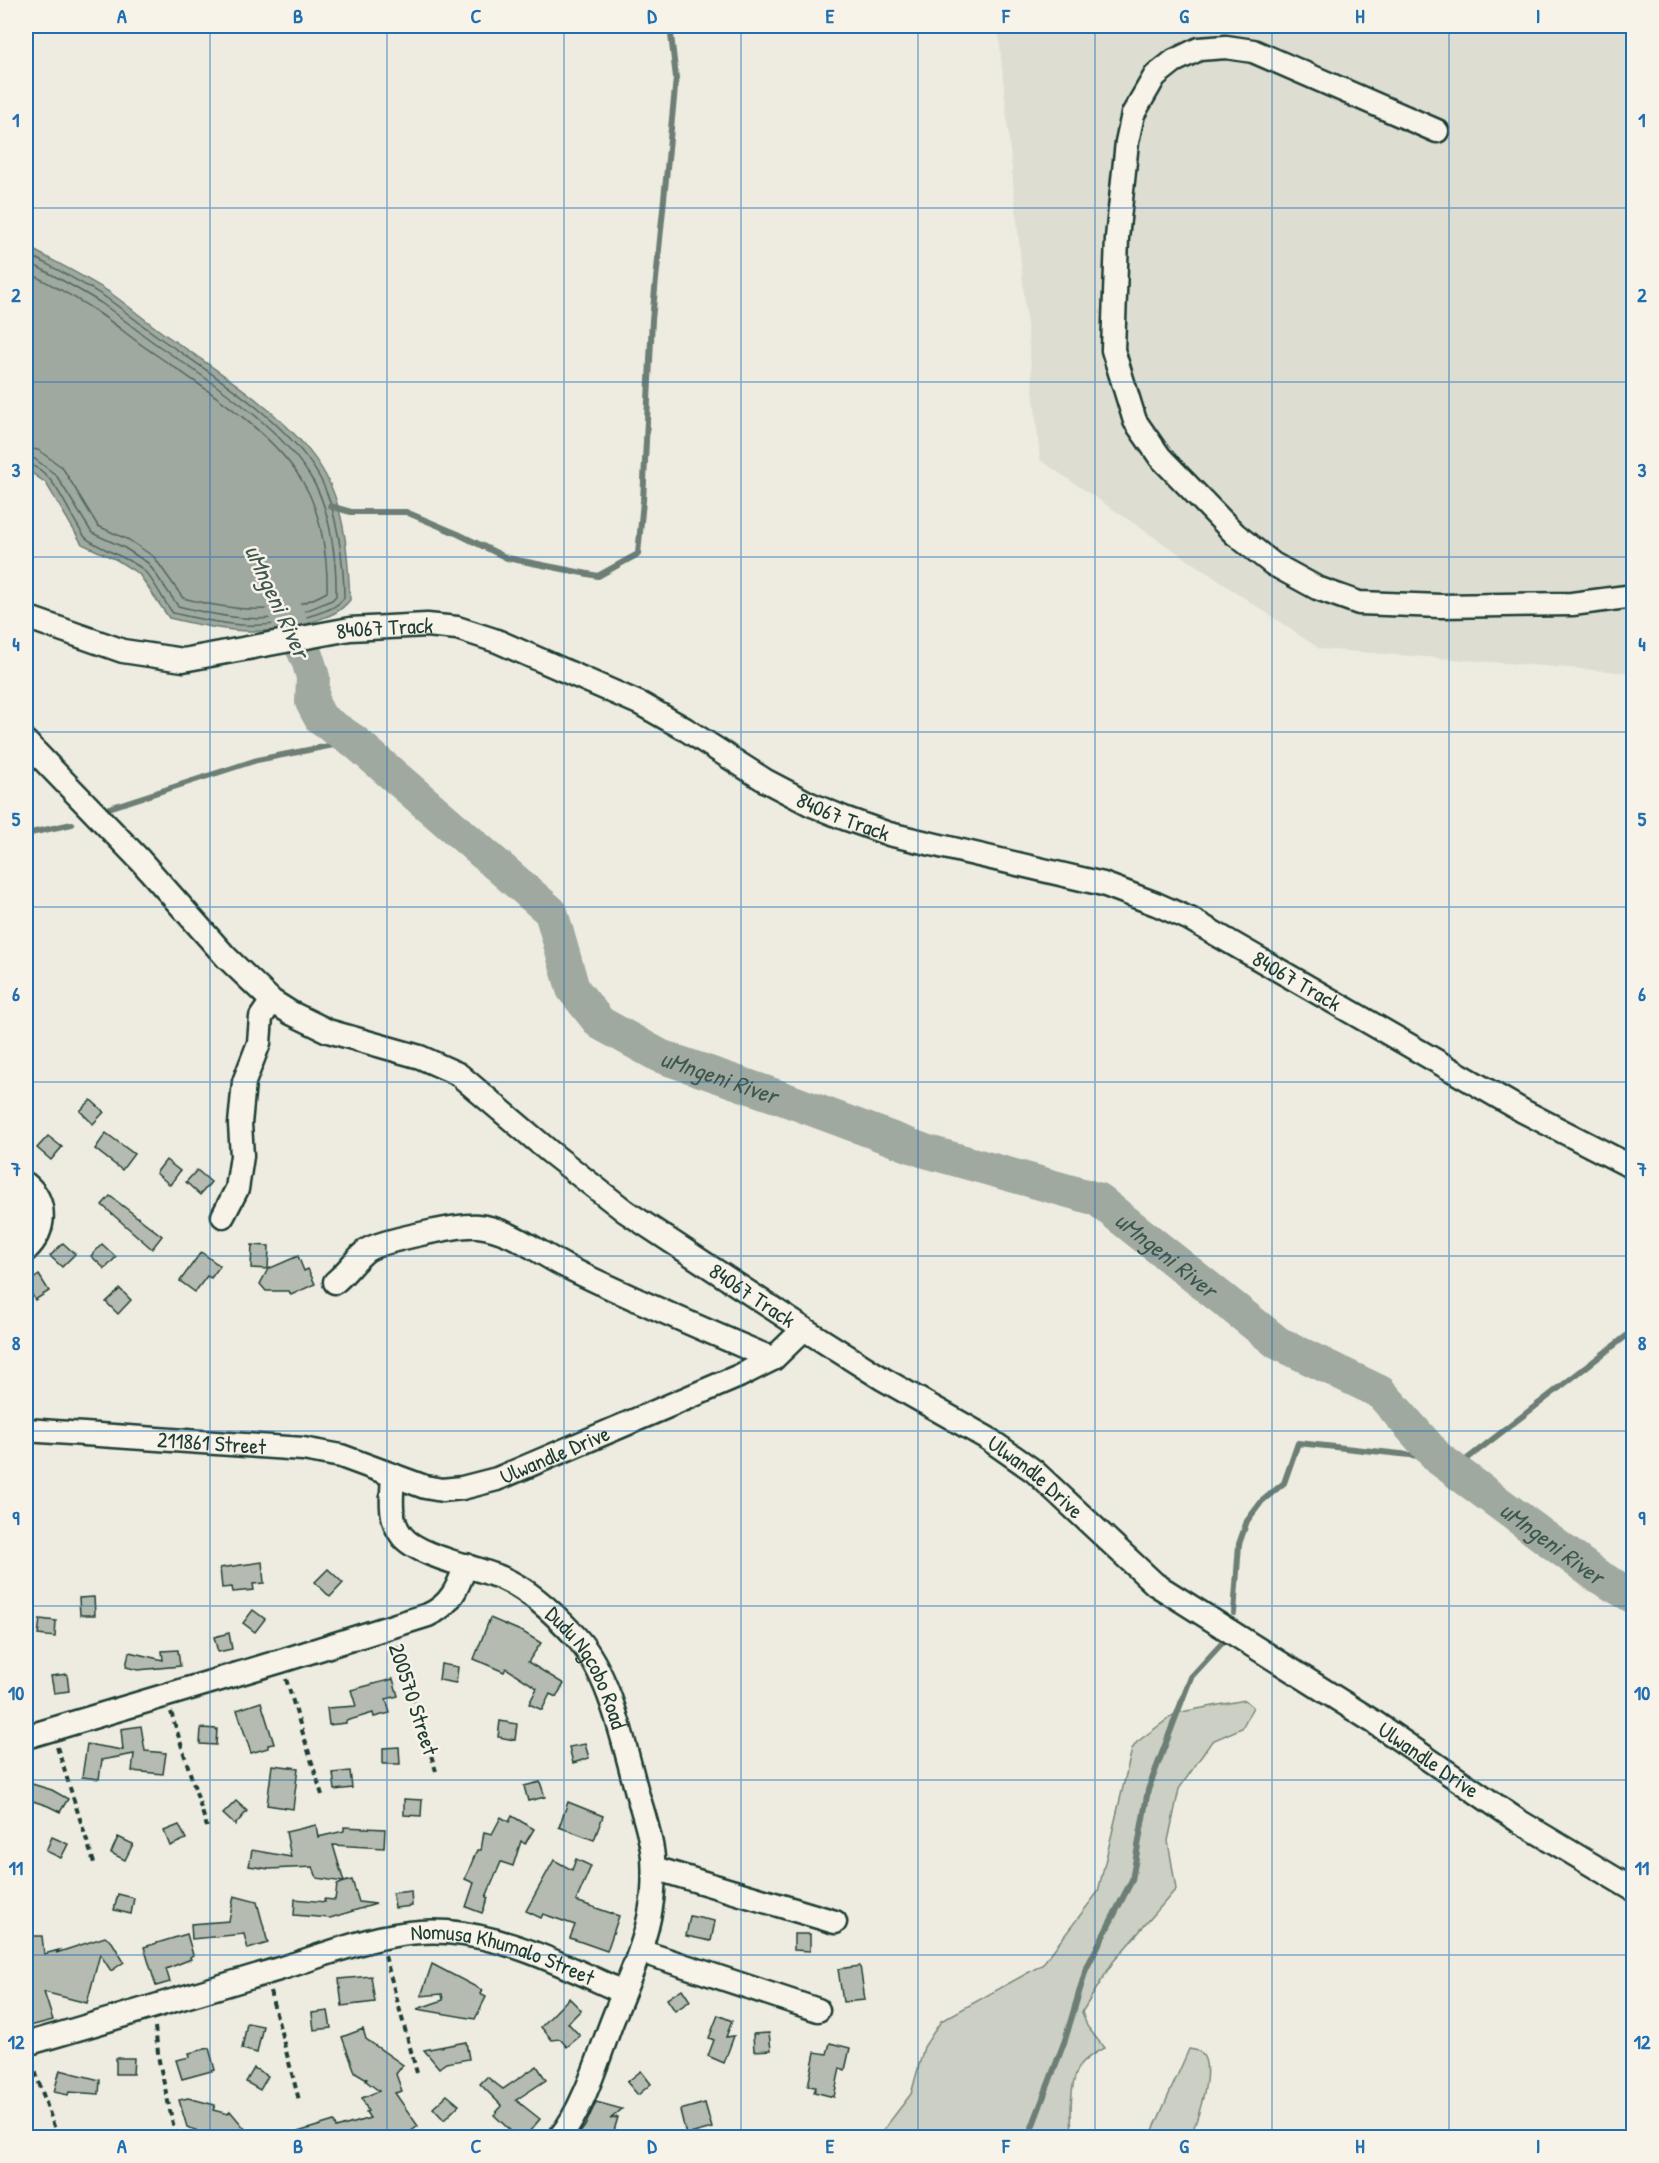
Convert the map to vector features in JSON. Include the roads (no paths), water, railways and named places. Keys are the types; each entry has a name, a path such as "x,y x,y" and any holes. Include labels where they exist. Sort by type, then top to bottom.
{"street":[{"path":"1437,131 1253,51 1227,47 1199,49 1174,61 1155,76 1133,114 1127,141 1117,238 1113,350 1135,421 1160,457 1235,534 1273,564 1317,588 1359,603 1441,606 1572,604 1634,596"},
{"name":"84067 Track","path":"26,617 123,651 183,660 350,629 427,625 457,628 497,641 641,704 685,729 766,782 844,818 889,834 1103,884 1190,919 1523,1111 1634,1168"},
{"name":"84067 Track","path":"26,742 140,860 226,957 272,1000 291,1013 328,1031 420,1057 458,1074 608,1199 804,1329"},
{"path":"223,1215 237,1189 242,1156 240,1124 244,1082 259,1043 261,1017 272,1000"},
{"path":"26,1184 39,1198 42,1206 42,1214 31,1243"},
{"path":"335,1282 355,1260 370,1248 444,1228 479,1226 506,1234 600,1283 773,1359"},
{"name":"Ulwandle Drive","path":"393,1475 425,1487 442,1490 478,1485 689,1399 773,1359 804,1329 883,1379 987,1438 1014,1456 1034,1471 1155,1584 1374,1722 1518,1820 1634,1890"},
{"name":"211861 Street","path":"26,1430 257,1444 303,1449 341,1456 393,1475"},
{"name":"Dudu Ngcobo Road","path":"393,1475 392,1512 403,1538 414,1546 505,1579 556,1616 577,1638 593,1660 608,1694 644,1814 654,1868 651,1908 640,1951 595,2068 567,2129 559,2138"},
{"name":"200570 Street","path":"26,1737 391,1628 438,1611 450,1600 459,1586 466,1565"},
{"path":"654,1868 835,1922"},
{"name":"Nomusa Khumalo Street","path":"27,2049 380,1938 420,1932 446,1932 477,1936 546,1959 623,1992"},
{"path":"640,1951 818,2010"}],"water":[{"path":"26,246 109,292 255,398 296,436 326,476 338,506 347,553 350,600 342,608 315,621 278,630 242,631 169,618 139,574 117,560 82,544 46,483 26,469"}],"waterway":[{"path":"330,506 351,512 406,512 507,558 598,576 638,554 643,501 652,320 676,78 670,26"},
{"name":"uMngeni River","path":"283,607 308,660 313,677 312,702 321,719 354,741 551,912 573,989 600,1023 660,1056 925,1151 1097,1199 1278,1343 1380,1392 1438,1458 1596,1575 1634,1597"},
{"path":"109,808 257,760 354,741"},
{"path":"26,834 72,824"},
{"path":"1454,1469 1634,1330"},
{"path":"1234,1613 1239,1544 1247,1521 1262,1501 1284,1483 1298,1443 1438,1458"},
{"path":"1028,2138 1065,2040 1086,1969 1132,1880 1148,1790 1191,1677 1224,1641"}]}
